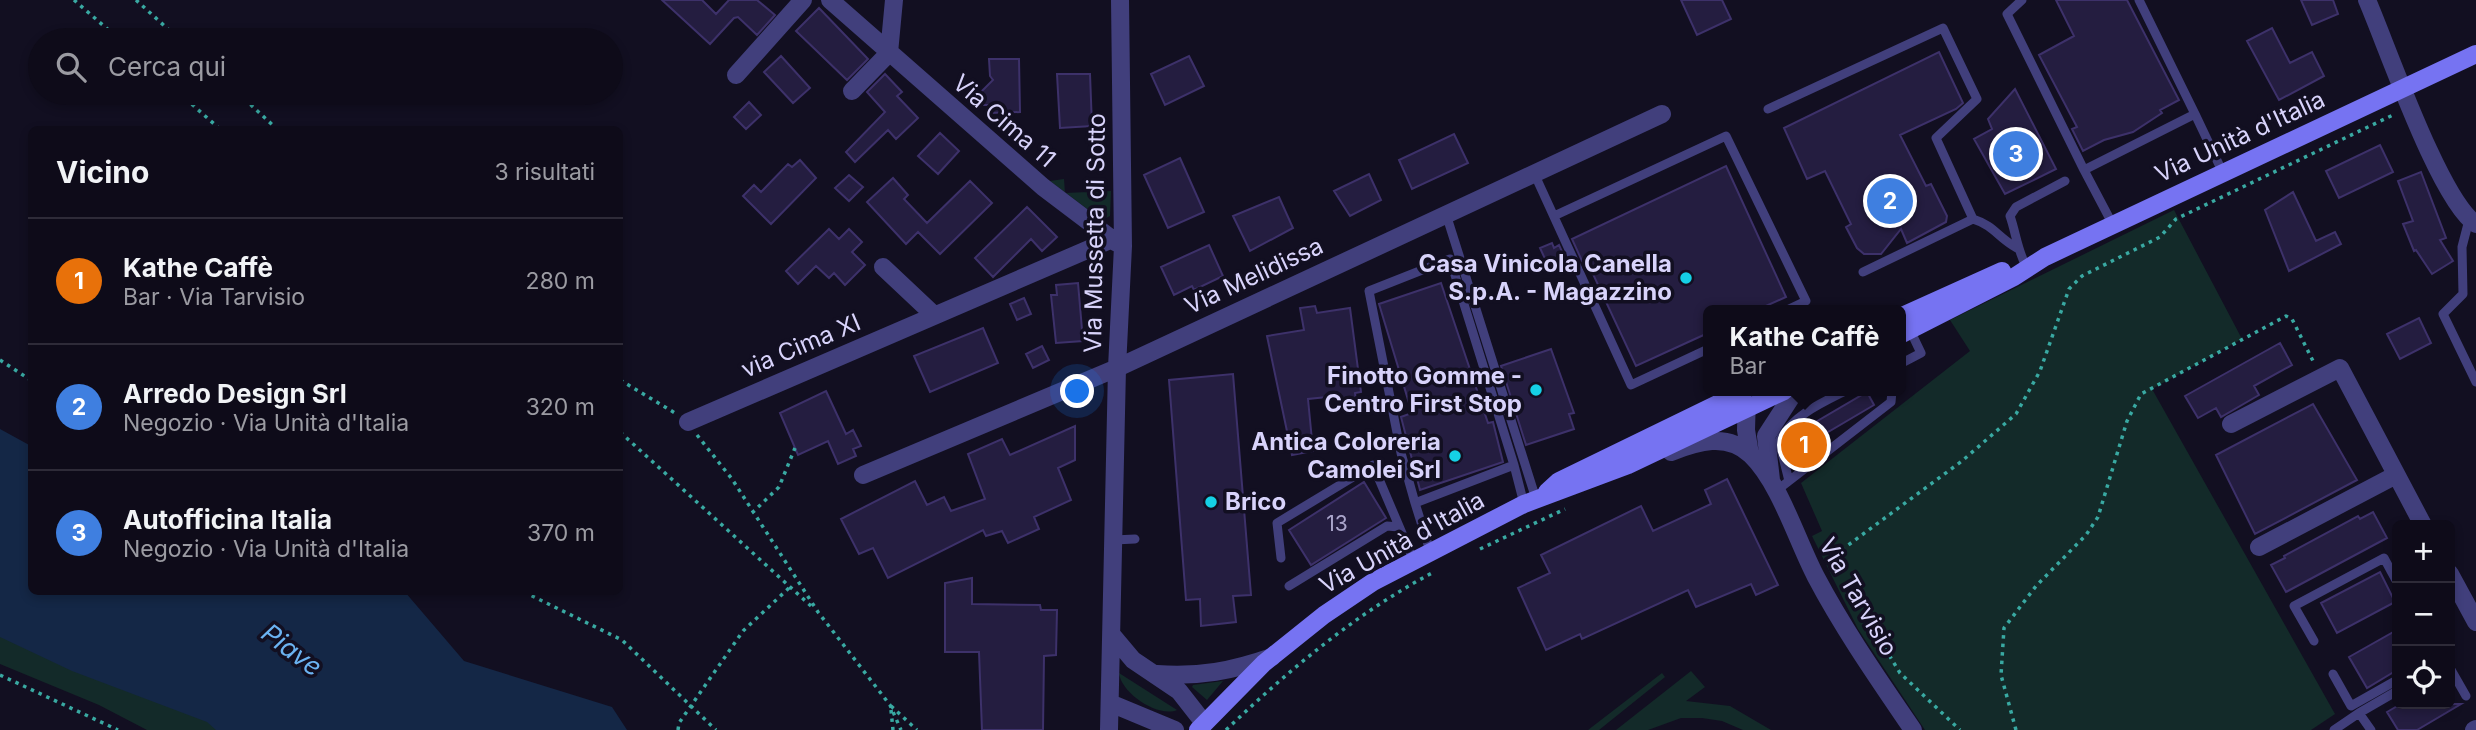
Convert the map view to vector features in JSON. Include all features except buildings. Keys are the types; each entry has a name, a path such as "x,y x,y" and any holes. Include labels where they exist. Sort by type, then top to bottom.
{"main road":[{"name":"Via Unità d'Italia","path":"1906,325 2009,268 2026,267 2476,54"},
{"name":"Via Unità d'Italia","path":"1201,726 1272,657 1348,598 1413,559 1535,499 1559,481 1744,400 1762,396"},
{"name":"Via Unità d'Italia","path":"1535,499 1563,492 1628,466 1744,400"}],"street":[{"path":"736,75 803,0"},
{"name":"Via Cima 11","path":"830,0 1043,187 1117,243"},
{"path":"852,91 889,53 894,0"},
{"name":"Via Mussetta di Sotto","path":"1109,730 1121,0"},
{"path":"2367,0 2410,107 2452,196 2472,222"},
{"name":"Via Melidissa","path":"863,475 1117,368 1662,114"},
{"name":"via Cima XI","path":"688,422 934,316 1117,243"},
{"path":"883,267 934,316"},
{"path":"2231,424 2340,368 2420,520"},
{"path":"1766,436 1792,396"},
{"path":"1744,400 1756,414 1766,436"},
{"path":"1744,400 1750,454"},
{"name":"Via Tarvisio","path":"1766,436 1778,485 1840,622 1913,730"},
{"path":"1628,466 1646,463 1701,441 1728,442 1750,454"},
{"name":"Via Tarvisio","path":"1750,454 1778,485"},
{"path":"2259,547 2396,475"},
{"path":"2455,586 2471,601 2476,622"},
{"path":"1112,635 1133,660 1179,691 1201,726"},
{"path":"1157,674 1191,677 1218,673 1272,657"},
{"path":"1110,703 1175,730"}],"lane":[{"path":"2022,0 2007,14 2113,225"},
{"path":"2139,0 2223,173"},
{"path":"1768,108 1943,28 1977,99 1936,138 1973,219"},
{"path":"2084,170 2195,114"},
{"path":"1554,216 1726,136 1807,301 1798,305"},
{"path":"1534,173 1631,385 1703,350"},
{"path":"2026,267 2017,248 2010,216 2016,207 2065,181"},
{"path":"1446,214 1535,499"},
{"path":"1863,272 1973,219 1990,225 2000,239 2017,248"},
{"path":"2472,222 2462,247 2463,294 2442,314 2476,382"},
{"path":"1430,551 1401,453 1369,290 1450,259 1514,466 1535,499"},
{"path":"1906,331 1921,353 1906,361"},
{"path":"1778,485 1779,442 1787,428 1808,410 1835,396"},
{"path":"1778,485 1891,402 1892,396"},
{"path":"1281,558 1277,523 1373,465 1413,559"},
{"path":"1415,503 1514,466"},
{"path":"1289,586 1388,526 1399,527"},
{"path":"1114,540 1135,539"},
{"path":"2314,641 2294,606 2384,558 2392,573"},
{"path":"2333,674 2351,706 2392,684"},
{"path":"2455,677 2466,696"},
{"path":"2334,730 2392,694"},
{"path":"2359,713 2371,730"}],"path":[{"path":"74,0 106,28"},
{"path":"136,0 167,28"},
{"path":"193,105 216,126"},
{"path":"251,105 274,126"},
{"path":"1823,564 1962,461 2016,414 2040,371 2069,289 2082,276 2160,237 2176,219 2410,107"},
{"path":"2016,730 2001,675 2004,628 2036,586 2086,535 2098,517 2127,421 2141,394 2286,316 2292,319 2320,378"},
{"path":"0,360 28,378"},
{"path":"623,382 688,422 732,479 818,612 890,705 901,730"},
{"path":"623,435 818,612"},
{"path":"752,513 779,487 795,448"},
{"path":"1477,550 1572,506"},
{"path":"1226,730 1296,666 1340,631 1433,572"},
{"path":"1832,582 1845,589 1900,673 1960,730"},
{"path":"678,730 679,723 743,631 790,587"},
{"path":"530,595 622,640 716,730"},
{"path":"0,675 118,730"},
{"path":"890,705 893,730"},
{"path":"890,705 908,718 918,730"}],"green space":[{"path":"1064,179 1065,192 1050,181"},
{"path":"1111,191 1110,216 1102,220 1066,193"},
{"path":"2174,210 2242,339 2152,389 2335,714 2311,730 1925,730 1858,629 1812,536 1822,531 1801,483 1970,351 1950,320"},
{"path":"0,611 232,730 147,730 99,705 0,664"},
{"path":"1691,671 1705,687 1686,701 1730,706 1771,730 1743,730 1722,721 1681,718 1648,730 1616,730"},
{"path":"1119,673 1177,710 1160,710 1142,702 1126,688"},
{"path":"1662,673 1665,677 1599,730 1588,730"},
{"path":"1223,681 1207,700 1192,687 1193,685"}],"water":[{"name":"Piave","path":"0,429 28,444 28,595 408,595 464,661 612,707 627,730 216,730 207,722 72,671 0,637"}],"place":[{"name":"Autofficina Italia","path":"2016,154"},
{"name":"Arredo Design Srl","path":"1890,201"},
{"name":"Casa Vinicola Canella S.p.A. - Magazzino","path":"1686,278"},
{"name":"Finotto Gomme - Centro First Stop","path":"1536,390"},
{"name":"Kathe Caffè","path":"1804,445"},
{"name":"Antica Coloreria Camolei Srl","path":"1455,456"},
{"name":"Brico","path":"1211,502"}]}
